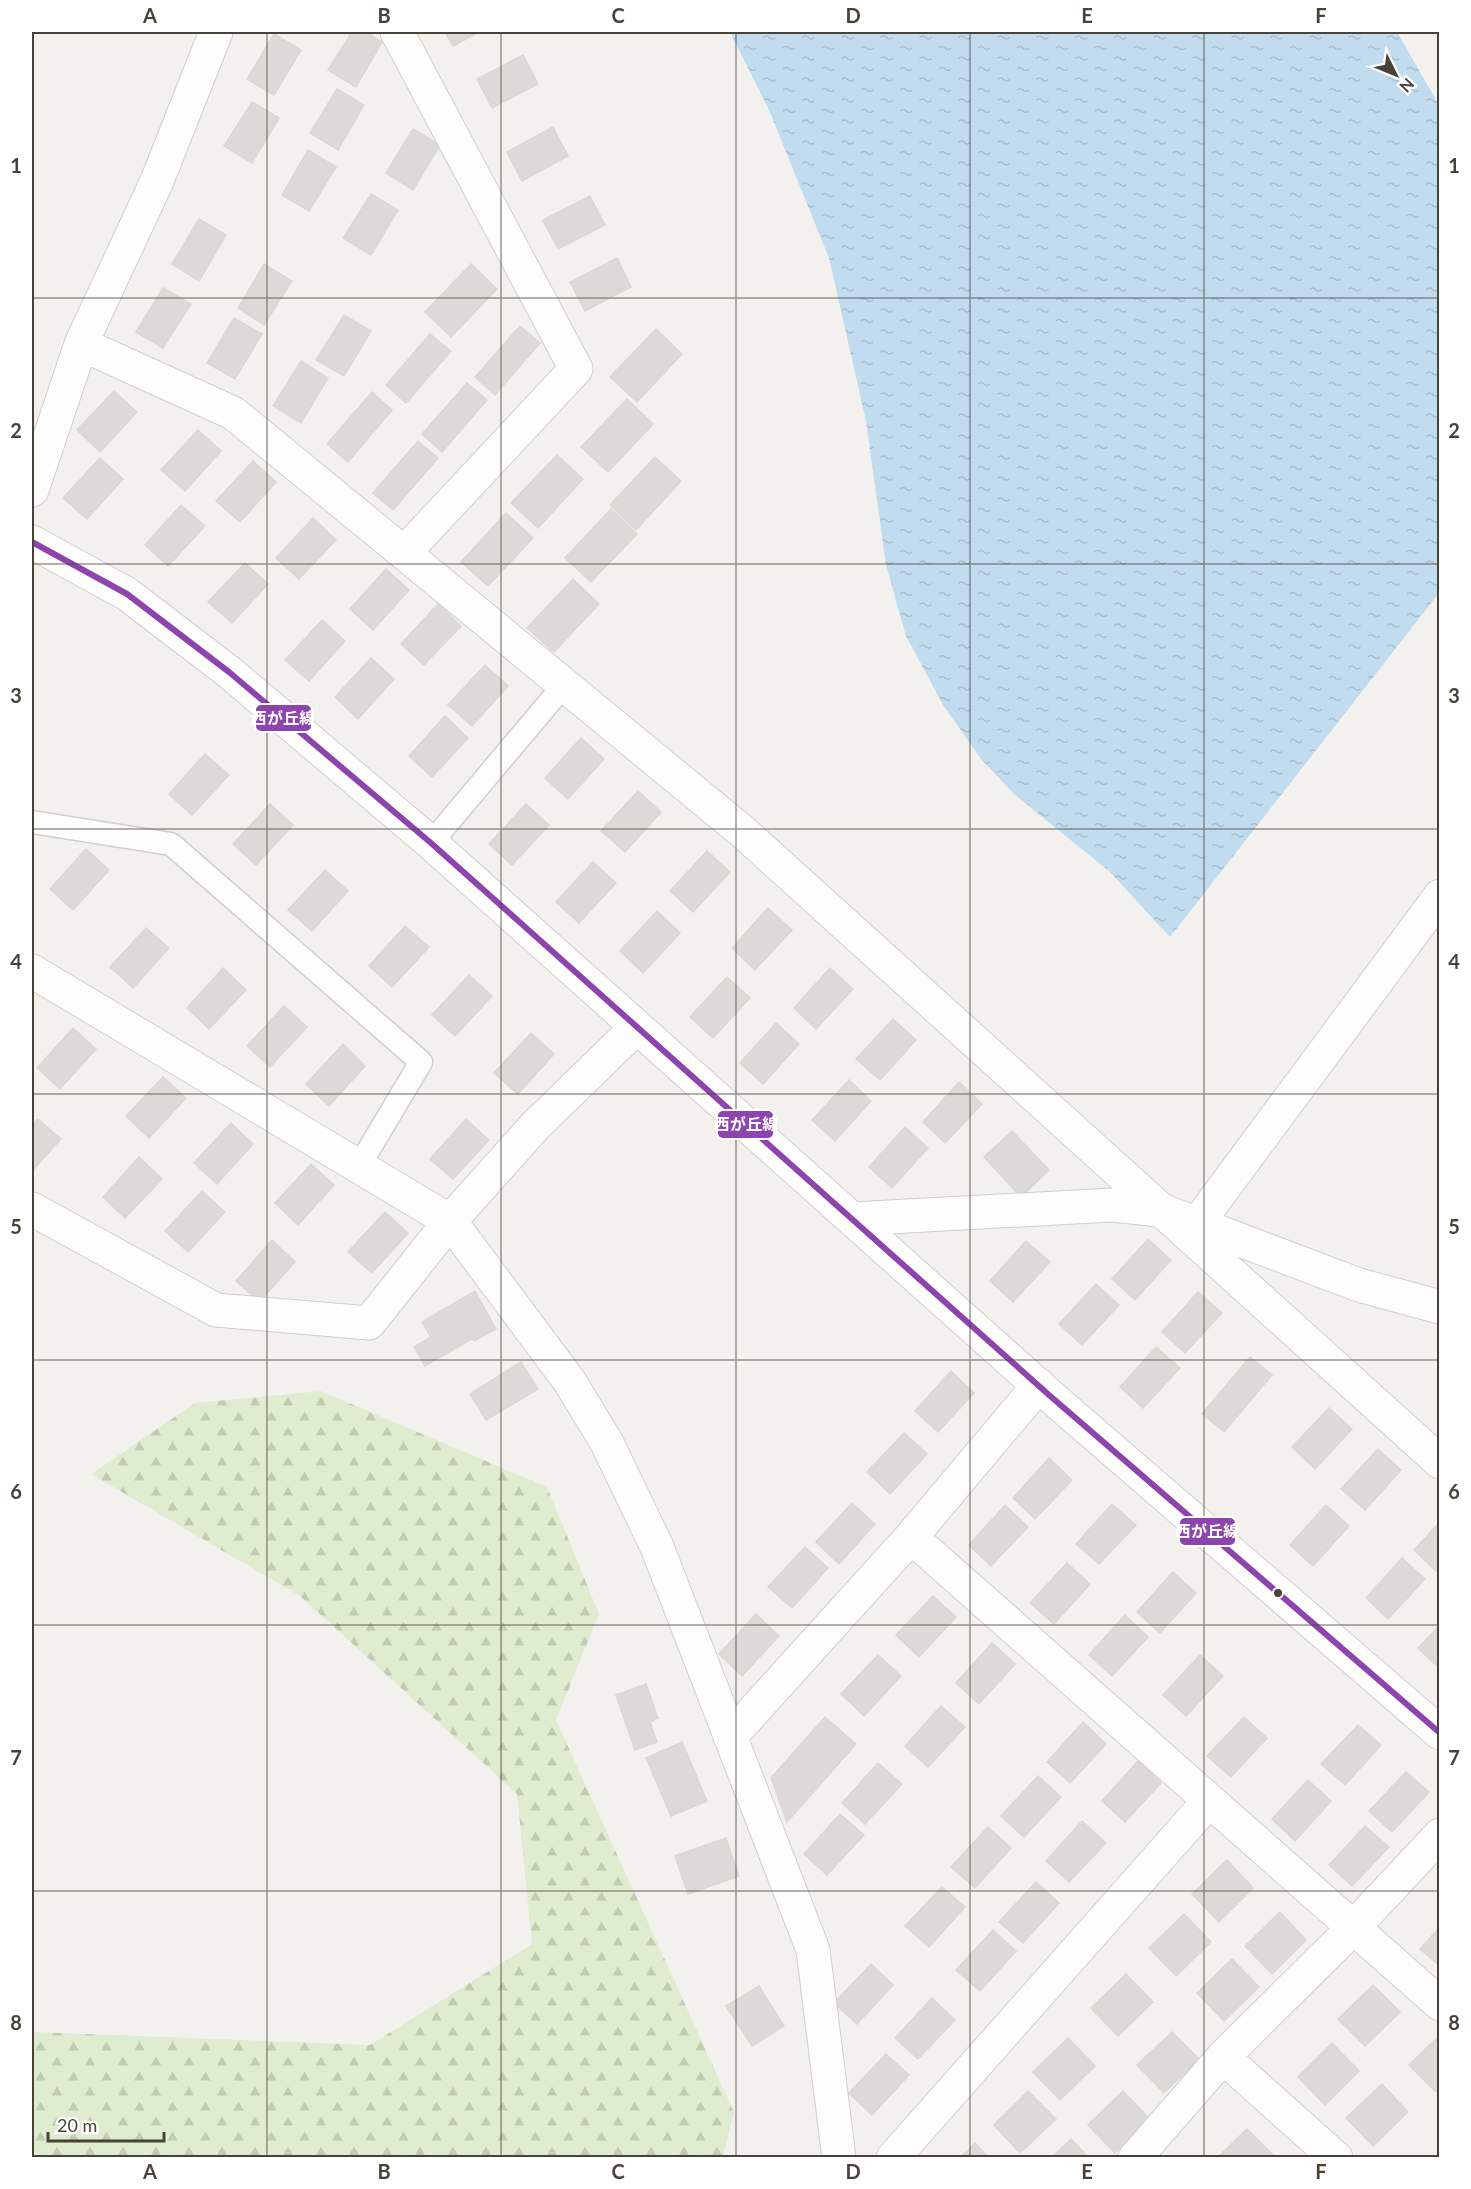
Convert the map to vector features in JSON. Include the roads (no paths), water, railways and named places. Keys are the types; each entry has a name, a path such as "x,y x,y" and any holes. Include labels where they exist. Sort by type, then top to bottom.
{"street":[{"path":"32,490 81,344 157,181 216,32"},
{"path":"397,32 576,369 404,553"},
{"path":"81,344 233,413 404,553 742,832 1440,1462"},
{"path":"32,542 127,594 229,672 431,843 1039,1385 1440,1733"},
{"path":"1197,1224 1440,896"},
{"path":"32,971 450,1221 570,1382 607,1443 657,1547 813,1950 839,2157"},
{"path":"32,1209 216,1310 369,1323 450,1221 535,1126 637,1027"},
{"path":"852,1219 1112,1205 1161,1210 1359,1285 1440,1307"},
{"path":"730,1737 911,1537 1039,1385"},
{"path":"911,1537 1352,1929 1440,2004"},
{"path":"893,2157 1209,1802"},
{"path":"1135,2157 1223,2057 1352,1929 1440,1834"},
{"path":"1223,2057 1336,2157"}],"lane":[{"path":"431,843 564,685"},
{"path":"32,822 171,844 421,1062 359,1166"}],"water":[{"path":"730,32 1397,32 1439,105 1439,593 1170,937 1110,872 1015,795 981,759 943,705 906,636 886,565 866,421 829,258 769,110"}]}
